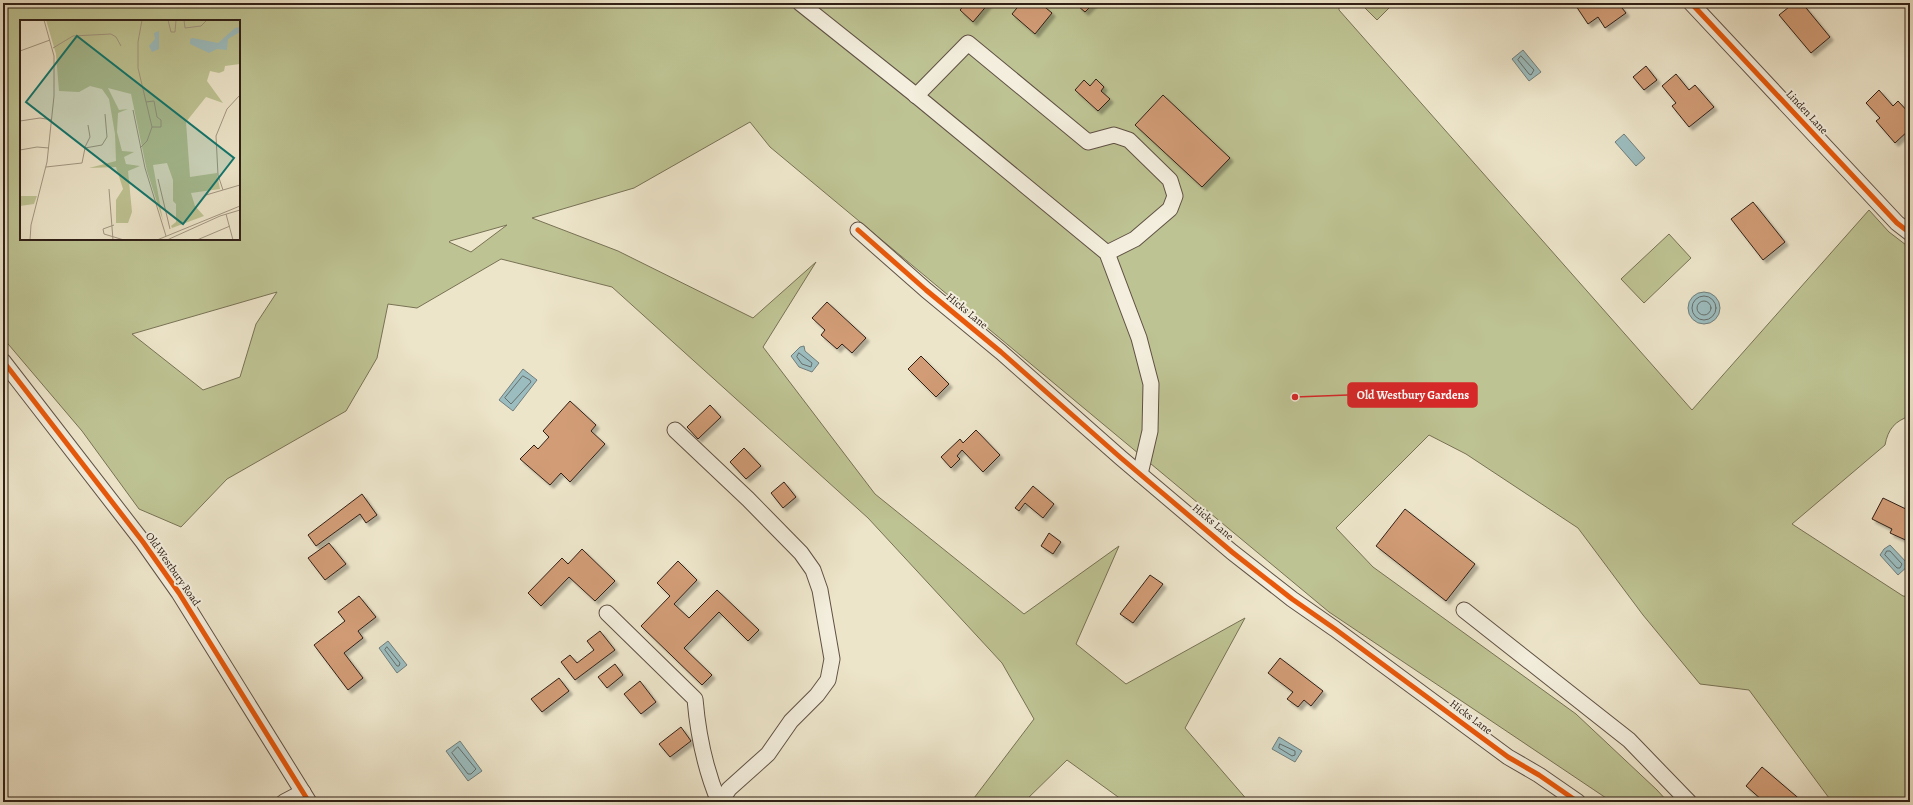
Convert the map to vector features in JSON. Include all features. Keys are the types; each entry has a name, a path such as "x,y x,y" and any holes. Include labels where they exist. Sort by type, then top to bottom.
{"street":[{"path":"800,3 1107,253 1139,338 1151,384 1150,431 1140,474"},
{"name":"Linden Lane","path":"1690,3 1897,223 1910,233"},
{"path":"916,96 968,43 1088,142 1114,135 1129,140 1170,180 1175,196 1170,209 1135,239 1107,253"},
{"name":"Hicks Lane","path":"858,230 926,290 1001,352 1140,474 1292,599 1508,757 1539,775 1578,802"},
{"name":"Old Westbury Road","path":"3,361 143,542 230,674 306,797"},
{"path":"674,430 748,499 801,553 813,570 820,590 832,659 828,680 817,695 791,721 768,754 729,789 723,802"},
{"path":"1464,610 1629,740 1688,802"},
{"path":"607,613 695,698 697,721 708,776 719,802"},
{"path":"284,802 306,797"}],"green space":[{"path":"3,3 1339,3 1339,10 1692,410 1869,210 1889,232 1910,248 1910,416 1900,420 1893,426 1888,434 1885,445 1792,524 1903,596 1910,597 1910,802 1832,802 1749,690 1700,684 1643,615 1578,528 1466,454 1429,435 1336,528 1373,567 1576,714 1668,802 1612,802 1329,612 770,147 750,122 634,188 532,218 618,251 753,318 816,262 763,347 875,494 1024,614 1119,546 1076,644 1126,684 1245,618 1185,728 1249,802 1125,802 1067,760 1024,802 971,802 1034,719 1002,663 868,518 612,287 501,259 417,308 388,304 377,358 346,411 227,479 181,527 139,509 82,431 3,338","holes":["507,225 471,252 449,242 450,241","277,292 256,324 240,377 203,390 132,334"]},
{"path":"1360,3 1394,3 1377,20"},
{"path":"1669,234 1691,258 1644,303 1621,279"}],"water":[{"path":"1523,50 1541,72 1529,81 1512,59"},
{"path":"1624,134 1645,158 1636,166 1615,142"},
{"path":"1701,292 1707,292 1716,296 1720,308 1716,320 1707,324 1701,324 1692,320 1688,311 1688,305 1692,296"},
{"path":"804,346 805,351 819,363 812,372 799,367 791,356 800,347"},
{"path":"523,369 537,380 513,411 499,400"},
{"path":"1890,545 1909,565 1898,575 1880,555 1884,549"},
{"path":"388,641 407,665 397,673 379,648"},
{"path":"1279,737 1302,751 1295,762 1272,749"},
{"path":"460,741 482,771 468,781 446,751"}],"building":[{"path":"966,3 989,3 973,22 960,10"},
{"path":"1021,3 1040,3 1052,13 1035,34 1012,14"},
{"path":"1081,3 1094,3 1085,12 1078,6"},
{"path":"1574,3 1618,3 1626,13 1605,28 1598,17 1588,24"},
{"path":"1794,3 1802,3 1830,37 1811,53 1779,15"},
{"path":"1646,66 1657,80 1644,90 1633,77"},
{"path":"1676,74 1689,90 1695,85 1714,107 1689,127 1672,106 1676,103 1662,86"},
{"path":"1096,79 1104,87 1101,91 1110,99 1098,111 1075,90 1084,80 1090,86"},
{"path":"1879,90 1893,106 1898,101 1910,114 1910,129 1895,143 1876,121 1880,118 1866,103"},
{"path":"1163,95 1230,158 1202,187 1135,125"},
{"path":"1753,202 1785,242 1763,260 1731,219"},
{"path":"827,302 866,338 852,353 842,344 837,349 821,335 825,330 812,318"},
{"path":"921,356 949,384 936,397 908,369"},
{"path":"570,401 596,425 591,431 605,444 570,482 561,473 550,485 520,459 534,445 538,449 549,437 543,431"},
{"path":"710,405 721,417 698,439 687,427"},
{"path":"976,430 1000,455 983,472 962,450 957,456 960,459 951,468 941,457 960,439 963,443"},
{"path":"744,448 761,466 746,479 730,462"},
{"path":"784,482 796,497 783,508 771,493"},
{"path":"1033,486 1054,504 1043,518 1025,503 1019,511 1015,508"},
{"path":"362,494 377,515 366,523 360,514 316,546 308,535"},
{"path":"1883,498 1910,511 1910,542 1890,533 1892,529 1872,519"},
{"path":"1405,509 1475,564 1446,601 1376,546"},
{"path":"1049,533 1061,542 1053,554 1041,546"},
{"path":"329,543 346,564 325,580 308,558"},
{"path":"582,549 615,581 595,601 569,577 541,606 528,593 562,558 568,564"},
{"path":"678,561 697,580 674,604 689,618 717,590 759,630 748,641 719,612 684,648 712,675 702,685 641,626 670,596 657,583"},
{"path":"1150,575 1163,584 1133,623 1120,614"},
{"path":"359,596 376,617 358,631 363,638 344,653 363,678 348,690 314,645 345,621 338,612"},
{"path":"600,631 615,650 575,680 561,662 570,655 577,663 594,650 587,641"},
{"path":"1280,658 1323,691 1311,706 1304,700 1298,707 1287,699 1293,692 1268,673"},
{"path":"615,664 623,675 607,688 598,677"},
{"path":"559,678 569,691 542,712 531,699"},
{"path":"640,681 656,702 641,714 624,694"},
{"path":"681,727 691,741 670,757 659,744"},
{"path":"1762,767 1803,802 1760,802 1762,800 1746,786"}],"cycle path":[{"path":"1691,3 1897,223 1910,233"},
{"path":"858,230 1232,552 1292,599 1508,757 1539,775 1578,802"},
{"path":"3,361 143,542 179,593 309,802"}],"place":[{"name":"Old Westbury Gardens","path":"1295,397"}]}
